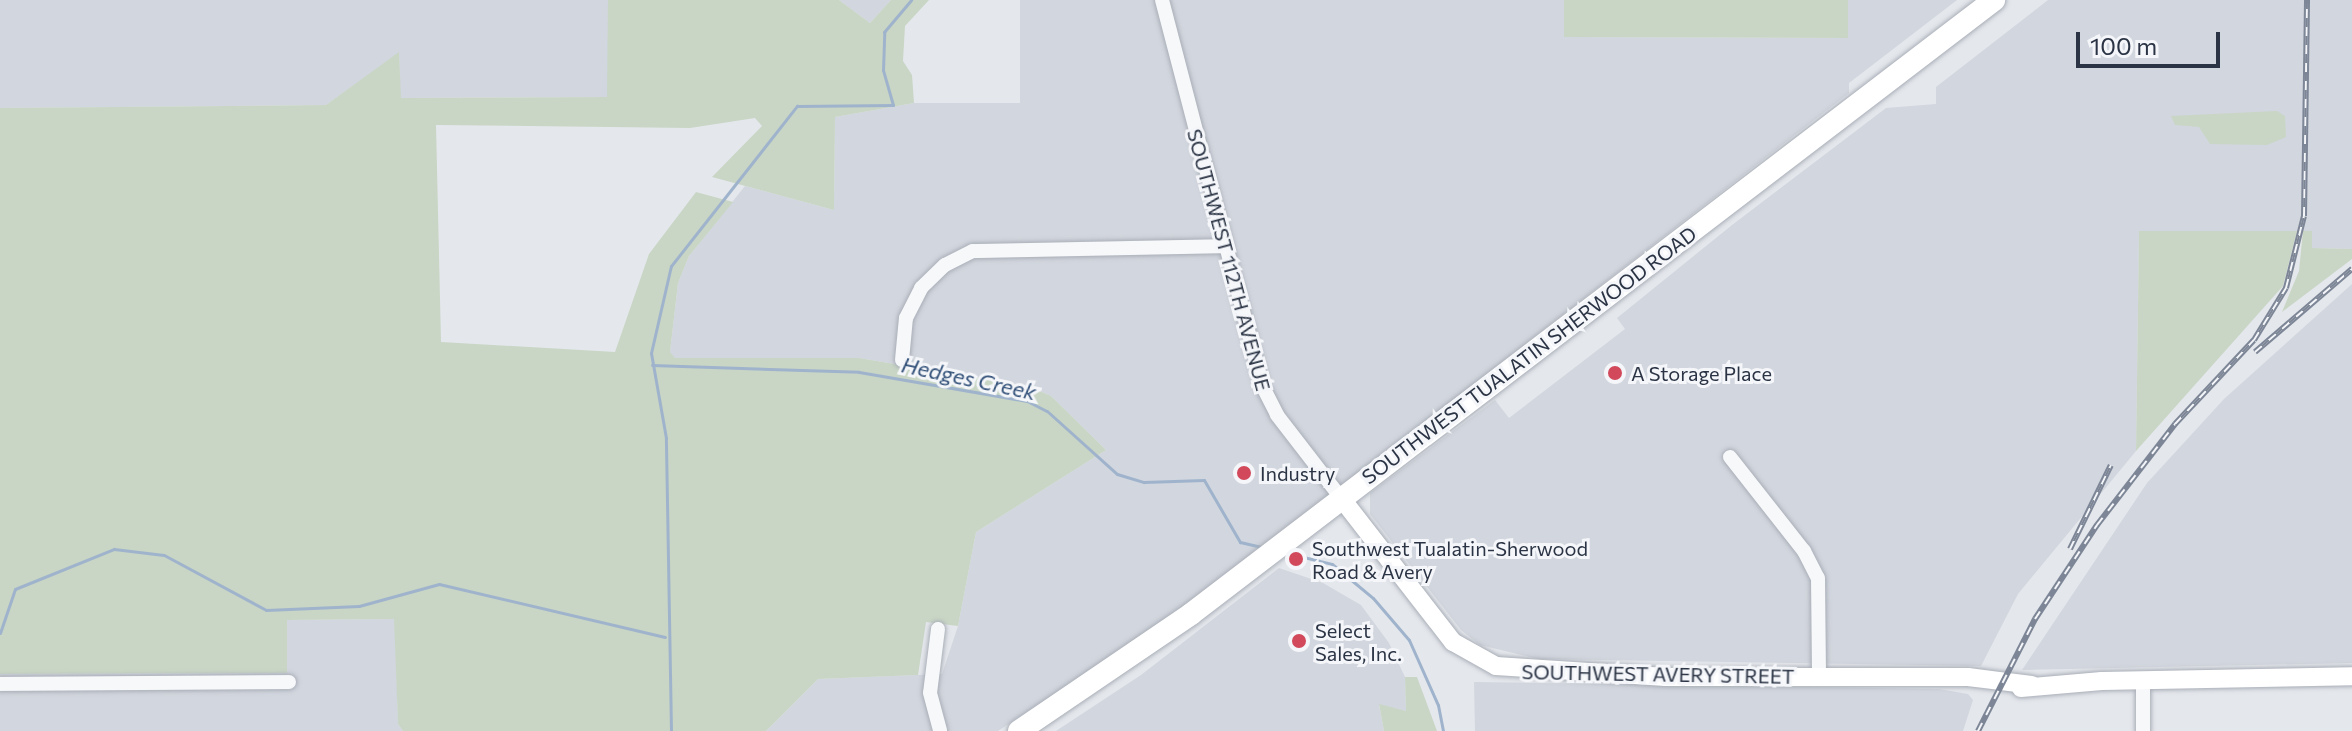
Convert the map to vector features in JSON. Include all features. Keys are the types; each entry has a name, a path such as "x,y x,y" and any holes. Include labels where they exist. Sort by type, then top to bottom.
{"highway":[{"name":"SOUTHWEST TUALATIN SHERWOOD ROAD","path":"1019,731 1150,645 1994,0"}],"main road":[{"name":"SOUTHWEST AVERY STREET","path":"1342,499 1444,633 1482,661 1547,673 1955,679 2005,688 2143,679 2352,676"}],"street":[{"name":"SOUTHWEST 112TH AVENUE","path":"1162,0 1266,397 1342,499"},
{"path":"902,360 906,318 932,275 960,257 986,249 1225,246"},
{"path":"1730,457 1804,551 1818,578 1819,677"},
{"path":"938,629 930,693 940,731"},
{"path":"2143,679 2143,731"},
{"path":"0,684 289,682"}],"shaded area":[{"path":"0,0 608,0 608,97 400,98 399,53 326,105 0,108"},
{"path":"839,0 891,0 870,23"},
{"path":"1020,0 1564,0 1565,37 1847,38 1848,0 1957,0 1849,83 1849,93 1179,612 998,731 766,731 818,679 942,674 958,626 976,532 1106,450 1051,396 1030,387 859,358 675,359 670,352 678,283 689,256 745,186 834,210 835,117 914,103 1020,103"},
{"path":"2048,0 2352,0 2352,249 2312,248 2311,231 2139,231 2136,451 2018,594 1981,666 1538,659 1480,645 1461,630 1370,514 1370,493 1495,400 1509,418 1625,329 1617,318 1732,225 1886,108 1936,104 1936,87"},
{"path":"2352,284 2352,663 2022,670 2147,483 2224,399"},
{"path":"1279,568 1323,583 1361,605 1389,643 1405,677 1406,711 1379,705 1384,731 1056,731 1141,675"},
{"path":"395,619 398,724 403,731 0,731 0,674 286,673 286,620"},
{"path":"1474,682 1939,689 1968,694 1973,700 1963,731 1475,731"}],"green space":[{"path":"608,0 839,0 870,23 891,0 929,0 905,26 903,61 912,75 914,103 835,117 834,210 712,177 762,126 755,118 690,128 436,125 441,342 615,352 649,254 696,192 733,202 689,256 678,283 670,352 675,358 859,358 1030,387 1051,396 1106,450 976,532 958,626 926,622 918,675 818,679 766,731 403,731 398,724 394,619 287,620 287,673 0,674 0,108 326,105 399,52 401,98 607,97"},
{"path":"1564,0 1848,0 1848,38 1564,37"},
{"path":"2277,111 2285,116 2286,137 2267,145 2210,144 2199,127 2175,125 2171,116"},
{"path":"2139,231 2297,231 2283,286 2136,451"},
{"path":"2303,231 2312,231 2312,248 2352,249 2352,259 2282,312 2299,271"},
{"path":"1405,677 1417,677 1437,731 1384,731 1379,704 1406,711"}],"waterway":[{"name":"Hedges Creek","path":"671,731 666,438 651,353 671,266 797,106 893,105 883,70 884,32 911,0"},
{"name":"Hedges Creek","path":"652,365 859,372 1027,401 1047,411 1117,474 1144,482 1204,480 1240,542 1261,547"},
{"path":"0,633 15,589 114,549 164,555 266,610 359,606 439,584 665,637"},
{"name":"Hedges Creek","path":"1287,553 1332,564 1373,598 1409,640 1438,705 1443,731"}],"railway":[{"path":"1978,731 2035,619 2097,525 2175,424 2254,340 2286,288 2304,216 2307,0"},
{"path":"2255,352 2352,269"},
{"path":"2070,549 2111,465"}],"place":[{"name":"A Storage Place","path":"1615,373"},
{"name":"Industry","path":"1244,473"},
{"name":"Southwest Tualatin-Sherwood Road & Avery","path":"1296,559"},
{"name":"Select Sales, Inc.","path":"1299,641"}]}
